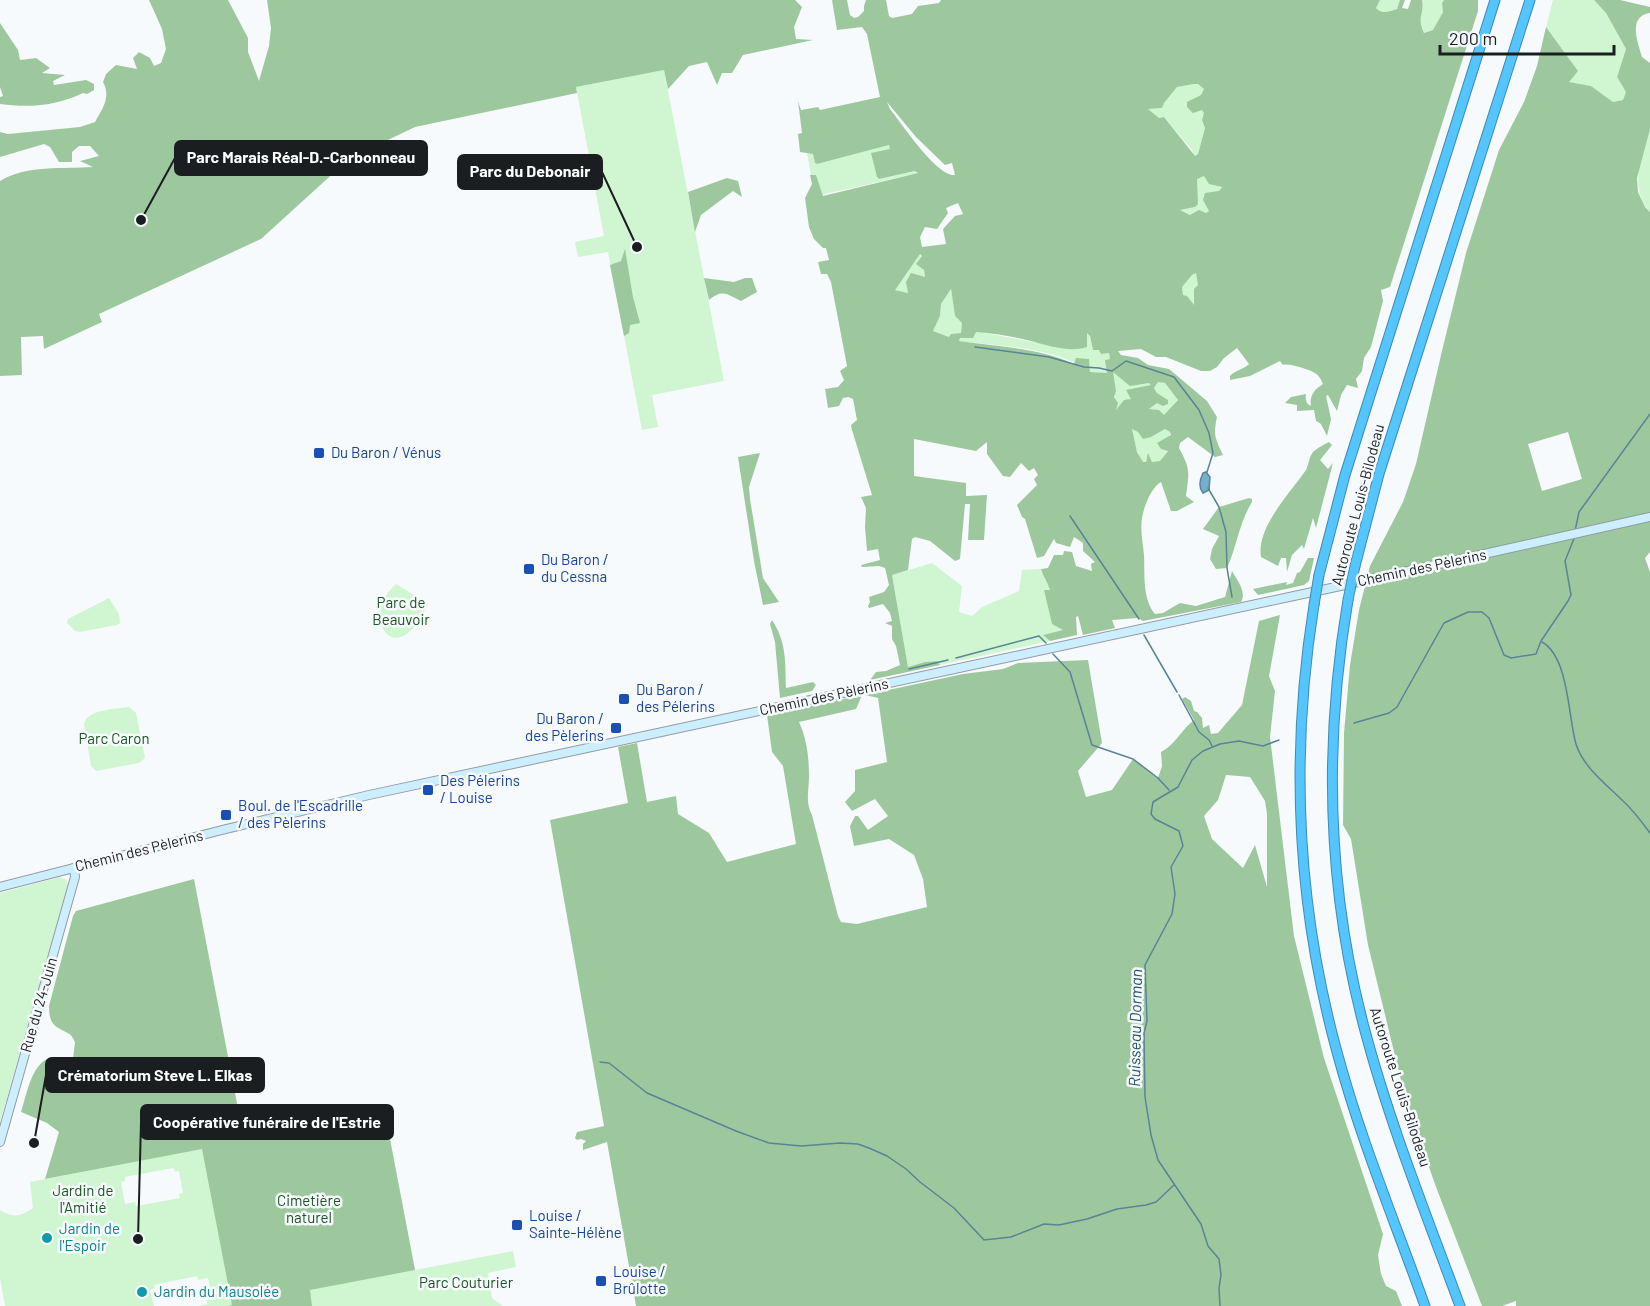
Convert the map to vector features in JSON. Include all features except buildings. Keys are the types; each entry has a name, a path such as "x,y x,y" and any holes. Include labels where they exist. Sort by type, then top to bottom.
{"highway":[{"name":"Autoroute Louis-Bilodeau","path":"1425,1306 1347,1086 1325,1007 1312,937 1303,867 1299,785 1303,690 1319,575 1330,528 1351,454 1495,0"},
{"name":"Autoroute Louis-Bilodeau","path":"1460,1306 1376,1070 1356,997 1344,933 1334,851 1332,769 1337,675 1355,566 1379,474 1530,0"}],"street":[{"name":"Chemin des Pèlerins","path":"0,887 287,813 1650,517"},
{"name":"Rue du 24-Juin","path":"0,1142 75,877 74,868"}],"green space":[{"path":"149,0 228,0 248,38 248,52 259,81 269,46 271,28 267,0 795,0 802,7 794,27 796,39 813,40 743,55 732,73 722,73 717,85 707,62 689,66 668,89 664,70 576,87 577,93 415,127 350,158 261,239 99,314 102,322 44,349 43,336 21,337 22,375 0,376 0,181 21,172 33,170 93,167 80,161 99,156 90,146 79,146 72,152 72,162 59,162 50,147 44,144 0,157 0,132 8,134 80,127 95,122 106,98 103,82 106,74 116,65 137,69 133,58 139,52 150,58 154,66 161,63 166,49 162,29"},
{"path":"832,0 847,0 850,15 854,18 864,11 866,0 886,0 889,16 892,18 912,14 918,6 939,3 941,0 1380,0 1376,8 1383,12 1397,9 1400,0 1405,0 1402,8 1408,9 1411,0 1422,0 1421,23 1424,33 1433,30 1443,12 1444,0 1478,0 1478,11 1390,287 1381,290 1383,301 1371,347 1364,358 1362,371 1356,379 1358,388 1347,385 1341,395 1337,411 1328,395 1326,396 1331,419 1327,436 1321,424 1316,421 1314,410 1297,411 1297,405 1285,403 1291,397 1306,394 1306,401 1311,406 1313,393 1323,384 1315,373 1283,365 1280,361 1250,376 1230,380 1232,374 1249,364 1237,348 1210,371 1201,371 1166,357 1156,357 1141,349 1118,351 1121,355 1138,358 1148,365 1169,369 1207,401 1217,417 1216,436 1223,455 1215,457 1188,437 1180,443 1179,448 1188,471 1186,496 1194,502 1177,511 1171,511 1161,482 1148,498 1141,528 1145,586 1151,608 1155,614 1163,613 1180,603 1196,606 1225,597 1232,571 1242,590 1241,602 1143,621 1138,618 1112,620 1115,628 1083,635 1078,616 1076,617 1077,635 1050,641 1043,635 1063,630 1052,624 1044,590 1050,590 1041,569 1048,568 1054,555 1063,555 1064,551 1072,552 1076,566 1092,571 1091,564 1095,562 1083,551 1083,543 1074,537 1070,547 1056,543 1054,539 1044,556 1037,558 1025,519 1017,505 1037,485 1034,479 1038,475 1034,468 1029,471 1021,463 1010,477 1003,476 987,454 987,442 976,451 914,439 914,476 966,483 966,496 987,495 984,540 968,540 970,504 965,504 960,559 955,561 930,541 915,537 912,539 908,570 892,575 908,667 937,661 940,665 870,680 876,672 886,671 900,665 892,639 892,626 885,623 892,621 890,613 883,604 869,608 868,606 869,597 884,592 889,585 885,568 862,567 861,565 880,560 878,549 867,551 866,508 861,497 872,495 851,425 857,420 853,399 843,398 839,406 828,408 825,389 838,387 844,380 840,371 847,366 831,282 827,274 821,274 818,262 829,260 826,248 814,239 809,227 805,198 812,184 810,175 816,175 823,196 918,173 915,171 879,179 871,153 890,149 889,145 817,164 813,154 800,152 798,134 802,133 798,101 801,110 818,107 820,110 880,97 867,34 862,27 837,30","holes":["1198,84 1204,89 1201,95 1187,102 1187,107 1193,113 1202,110 1204,113 1202,120 1205,128 1198,154 1195,156 1164,117 1159,118 1148,109 1162,108 1177,87","887,102 916,137 945,165 952,163 955,175 939,168 911,137","1204,176 1209,184 1222,187 1219,191 1205,193 1203,200 1209,211 1206,213 1199,210 1190,215 1180,210 1195,207 1198,204 1197,179","958,203 963,214 955,216 943,229 946,244 922,247 920,237 925,227 937,229 948,213 946,208","920,254 922,256 916,264 924,270 925,277 911,273 906,282 908,293 895,290","1196,273 1198,285 1194,289 1194,305 1187,296 1183,295 1182,287","951,289 955,316 962,323 961,333 951,334 949,337 933,331 940,316 941,304","976,332 1013,337 1061,348 1079,349 1087,347 1087,333 1090,336 1093,350 1099,350 1101,354 1109,353 1110,359 1105,360 1107,373 1090,372 1089,359 1076,358 1074,364 1032,351 959,341 960,338 973,338","1113,372 1130,386 1149,383 1151,385 1126,390 1131,399 1124,400 1116,410 1118,403 1114,397 1116,391","1158,382 1165,383 1178,400 1164,415 1159,410 1149,409 1157,403 1163,406 1168,404 1168,400 1157,393 1154,388","1132,429 1138,432 1143,439 1165,429 1170,432 1171,435 1157,443 1161,449 1168,451 1160,461 1152,462 1148,453 1146,462 1143,462 1137,452"]},
{"path":"1380,0 1400,0 1397,9 1386,12 1378,11 1376,7"},
{"path":"1422,0 1444,0 1443,12 1433,30 1424,33 1421,22"},
{"path":"1553,0 1594,0 1606,13 1626,49 1617,77 1626,92 1623,100 1613,102 1591,86 1568,82 1578,71 1546,27"},
{"path":"1594,0 1620,0 1650,7 1650,13 1638,19 1636,31 1642,57 1650,63 1650,129 1637,178 1638,192 1650,212 1650,552 1645,558 1650,572 1650,1306 1516,1306 1516,1301 1502,1306 1482,1306 1406,1101 1368,945 1351,839 1343,825 1344,733 1350,665 1359,610 1370,566 1403,502 1416,464 1466,253 1499,150 1524,102 1537,66 1546,27 1578,71 1569,82 1591,86 1613,102 1623,100 1626,92 1617,77 1626,49 1606,13","holes":["1568,432 1582,479 1542,491 1528,444"]},
{"path":"0,23 18,50 20,60 36,58 50,68 42,73 65,75 53,81 54,85 86,80 94,84 94,90 87,94 83,93 63,101 43,105 0,104 0,97 3,96 0,87"},
{"path":"664,70 724,381 652,395 658,427 642,430 608,252 578,257 575,242 604,236 576,87"},
{"path":"1194,84 1204,89 1201,95 1204,113 1202,120 1205,128 1198,154 1194,156 1192,150 1164,117 1159,118 1147,109 1162,108 1177,87"},
{"path":"1650,129 1650,212 1640,194 1638,172"},
{"path":"889,145 891,149 879,179 916,171 918,173 821,195 816,175 811,175 807,153 813,154 817,164"},
{"path":"1204,176 1222,186 1209,211 1190,215 1179,210 1195,207 1197,178"},
{"path":"727,178 738,181 742,197 733,191 701,215 695,232 688,192"},
{"path":"625,249 640,323 630,325 629,333 624,336 610,265 621,261"},
{"path":"920,253 925,277 908,293 894,290"},
{"path":"1197,272 1198,285 1194,306 1183,295 1182,287"},
{"path":"704,278 734,282 752,278 757,292 741,301 721,294 709,300"},
{"path":"951,289 955,316 962,323 961,334 949,337 933,331 940,316 941,304"},
{"path":"976,332 1078,349 1086,332 1090,336 1093,350 1109,353 1107,373 1090,372 1090,365 1042,352 959,341 960,338"},
{"path":"1112,371 1149,383 1152,385 1116,410"},
{"path":"1158,382 1165,383 1178,400 1164,416 1149,409 1157,403 1168,400 1157,393 1154,388"},
{"path":"1132,429 1151,437 1165,429 1170,432 1168,450 1160,461 1152,462 1146,458 1146,463 1143,462 1137,450"},
{"path":"1329,442 1332,445 1320,460 1328,469 1333,463 1316,528 1313,518 1304,549 1302,545 1292,555 1287,572 1286,558 1281,558 1278,566 1261,557 1264,534 1276,511 1306,470 1313,452"},
{"path":"760,453 749,487 750,499 763,578 779,602 763,605 738,457"},
{"path":"1249,498 1252,502 1244,518 1227,568 1216,569 1210,559 1219,536 1203,529 1219,507"},
{"path":"1308,558 1314,558 1309,581 1304,585 1258,595 1253,589 1287,582 1286,585 1293,583"},
{"path":"932,563 962,586 959,612 972,616 982,607 1019,591 1022,570 1041,569 1051,590 1044,590 1064,630 1044,635 1050,641 940,665 937,661 908,667 892,575"},
{"name":"Parc de Beauvoir","path":"396,584 428,604 409,633 399,638 390,636 384,630 381,620 381,609 386,596"},
{"path":"109,598 119,614 120,623 117,625 80,632 75,631 67,623 68,619"},
{"path":"1280,615 1269,676 1275,691 1270,737 1294,936 1324,1058 1383,1234 1378,1255 1381,1274 1386,1286 1396,1291 1402,1306 636,1306 607,1142 583,1150 583,1144 586,1141 575,1138 577,1132 604,1126 550,820 628,803 618,747 637,743 647,802 676,796 678,814 709,833 727,862 796,844 783,766 772,752 767,715 862,695 856,709 799,722 808,756 809,806 838,916 841,922 857,924 927,907 923,879 914,855 889,839 854,846 850,826 855,816 858,816 868,830 888,816 875,799 852,811 845,802 855,791 855,770 887,762 878,698 865,695 963,674 1003,669 1018,663 1088,660 1102,743 1078,771 1086,797 1112,790 1133,759 1158,778 1162,766 1161,752 1194,720 1182,699 1185,697 1191,701 1194,711 1202,718 1203,728 1209,725 1211,734 1218,733 1242,705 1259,621","holes":["1226,775 1250,777 1265,801 1267,887 1255,845 1243,868 1212,839 1204,816 1218,800"]},
{"path":"772,620 783,645 786,688 813,682 816,685 812,691 780,698 775,642 770,624"},
{"name":"Parc Caron","path":"129,707 136,713 145,758 139,763 96,771 91,766 84,724 91,715"},
{"path":"60,877 67,880 68,885 0,1122 0,893"},
{"name":"Cimetière naturel","path":"194,879 244,1140 385,1113 415,1270 310,1290 312,1306 228,1306 232,1305 202,1149 45,1179 59,1132 47,1123 21,1112 28,1087 40,1064 54,1057 73,1059 75,1042 71,1035 52,1022 49,1006 73,916 76,911"},
{"path":"385,1113 415,1270 513,1251 516,1267 488,1273 492,1298 503,1306 312,1306 309,1290 228,1306 199,1306 207,1304 207,1300 212,1298 208,1278 198,1280 197,1276 154,1285 155,1288 150,1290 154,1306 5,1306 0,1278 0,1210 16,1215 33,1208 30,1182","holes":["173,1168 175,1172 179,1171 183,1193 179,1194 180,1198 136,1206 135,1202 125,1204 121,1182 125,1181 125,1177"]}],"water":[{"path":"1206,472 1210,477 1209,490 1203,493 1200,480"}],"waterway":[{"path":"975,347 1049,357 1084,367 1112,371 1126,361 1174,377 1199,410 1209,433 1213,453 1207,472"},
{"name":"Ruisseau Dorman","path":"1575,531 1579,512 1650,414"},
{"path":"1208,488 1219,507 1226,532 1227,568 1232,597"},
{"path":"1070,516 1139,619"},
{"name":"Ruisseau Dorman","path":"1354,723 1389,713 1397,707 1444,623 1468,612 1482,612 1489,618 1504,655 1511,658 1536,654 1541,641 1571,595 1565,561 1575,536"},
{"path":"1144,635 1177,692"},
{"path":"956,658 1039,636 1046,643"},
{"path":"1542,642 1558,660 1563,674 1573,732 1579,752 1590,768 1630,808 1650,833"},
{"path":"1053,654 1070,672 1092,745 1133,759 1158,778 1169,790"},
{"path":"909,669 948,660"},
{"path":"1179,695 1199,732 1209,740 1212,746"},
{"name":"Ruisseau Dorman","path":"1220,1306 1219,1259 1208,1246 1201,1224 1158,1160 1151,1135 1145,1097 1144,1033 1147,1021 1145,965 1172,914 1175,894 1171,867 1183,846 1179,831 1155,819 1151,814 1153,802 1178,787 1192,760 1203,751 1220,744 1239,741 1263,746 1279,740"},
{"path":"600,1062 609,1063 647,1093 769,1143 801,1146 858,1144 887,1156 954,1208 984,1240 1011,1237 1044,1224 1059,1225 1117,1209 1146,1205 1156,1202 1174,1185"}],"place":[{"name":"Parc Marais Réal-D.-Carbonneau","path":"141,220"},
{"name":"Parc du Debonair","path":"637,247"},
{"name":"Du Baron / Vénus","path":"319,453"},
{"name":"Du Baron / du Cessna","path":"529,569"},
{"name":"Du Baron / des Pélerins","path":"624,699"},
{"name":"Du Baron / des Pèlerins","path":"616,728"},
{"name":"Des Pélerins / Louise","path":"428,790"},
{"name":"Boul. de l'Escadrille / des Pèlerins","path":"226,815"},
{"name":"Crématorium Steve L. Elkas","path":"34,1143"},
{"name":"Louise / Sainte-Hélène","path":"517,1225"},
{"name":"Jardin de l'Espoir","path":"47,1238"},
{"name":"Coopérative funéraire de l'Estrie","path":"138,1239"},
{"name":"Louise / Brûlotte","path":"601,1281"},
{"name":"Jardin du Mausolée","path":"142,1292"}],"park label":[{"name":"Jardin de l'Amitié","path":"83,1200"},
{"name":"Parc Couturier","path":"466,1283"}]}
